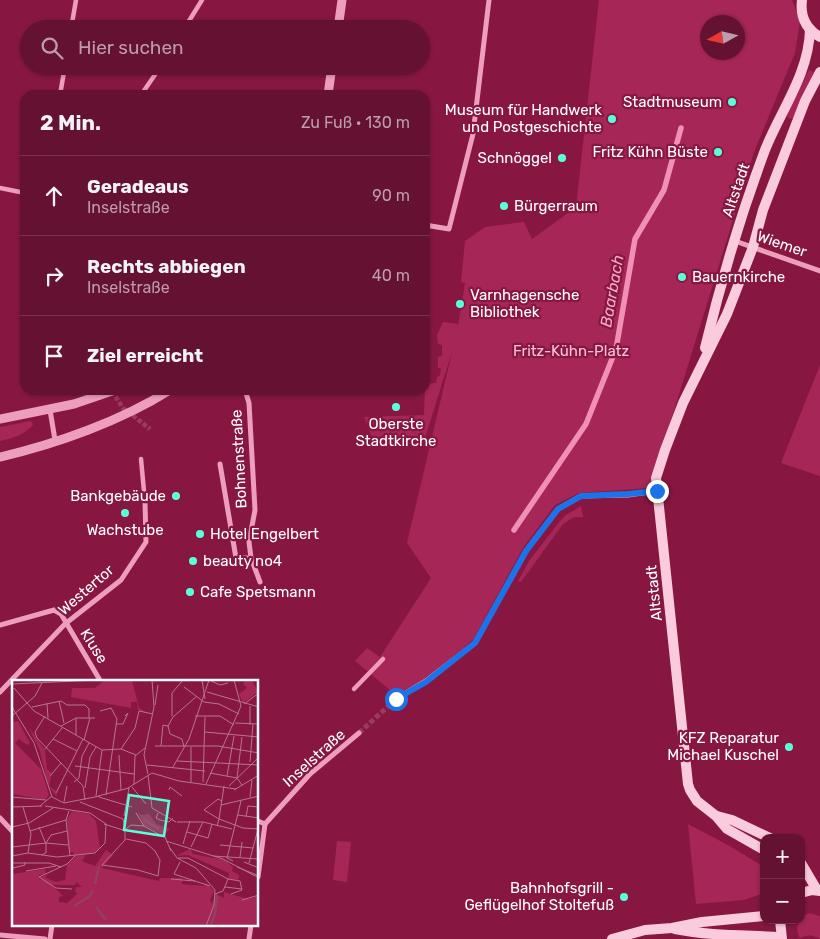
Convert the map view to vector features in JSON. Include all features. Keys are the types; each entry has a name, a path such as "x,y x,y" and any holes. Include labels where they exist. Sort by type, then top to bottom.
{"main road":[{"path":"800,2 803,18 810,29 820,37"},
{"name":"Altstadt","path":"701,364 712,317 746,205 766,148 805,62 810,41 810,29"},
{"name":"Altstadt","path":"760,848 728,828 697,801 688,784 656,478 682,403 728,314 753,248 763,210 805,101 820,72"},
{"name":"Altstadt","path":"716,816 732,820 762,834"},
{"path":"805,869 818,890 805,892"},
{"path":"612,939 645,930 760,916"},
{"path":"672,928 696,933 782,938 780,924"}],"street":[{"path":"73,20 76,0"},
{"path":"190,20 202,0"},
{"path":"339,20 342,0"},
{"path":"430,227 449,230 473,134 489,0"},
{"path":"61,90 63,75"},
{"path":"144,90 155,75"},
{"path":"329,90 331,75"},
{"path":"0,188 20,193"},
{"name":"Wiemer","path":"735,241 820,271"},
{"path":"0,419 50,410 100,395"},
{"path":"0,456 55,440 120,416 161,395"},
{"name":"Bohnenstraße","path":"247,395 249,403 255,510 249,542 251,558 260,582"},
{"path":"50,410 55,440"},
{"name":"Westertor","path":"0,692 65,624 121,580 146,542 141,458"},
{"path":"220,464 236,558 251,558"},
{"path":"396,699 426,682 475,643 526,551 558,509 581,496 657,491"},
{"path":"0,624 26,619 54,610 61,614 65,624"},
{"name":"Kluse","path":"65,624 100,680"},
{"path":"354,689 383,659"},
{"name":"Inselstraße","path":"265,824 310,774 360,734"},
{"path":"0,818 12,831"},
{"path":"259,821 265,824 259,869"},
{"path":"50,939 52,926"},
{"path":"249,939 251,926"},
{"path":"0,935 45,939"}],"green space":[{"name":"Fritz-Kühn-Platz","path":"599,0 792,0 800,21 795,53 754,152 650,488 579,493 555,505 523,548 473,640 423,681 397,696 355,661 367,648 380,657 431,578 407,543 452,352 425,438 405,442 372,437 364,417 424,415 425,395 430,395 430,384 436,383 437,377 440,375 441,368 438,368 438,357 442,356 442,345 438,344 437,335 443,322 458,324 457,332 465,283 461,282 465,241 485,227 524,222 532,239 576,207"},
{"path":"809,70 814,72 793,118 790,119 787,116"},
{"path":"820,365 820,476 781,463"},
{"path":"31,421 33,425 22,434 0,441 0,427"},
{"path":"581,506 583,517 574,517 563,524 521,582 518,581 529,561 560,521"},
{"path":"688,824 760,864 760,894 744,900 696,904"},
{"path":"337,841 351,842 347,882 333,880"},
{"path":"809,913 820,916 820,939 810,936 800,938 797,930 799,924 805,924 805,916"}],"waterway":[{"name":"Baarbach","path":"514,530 586,424 616,349 635,239 664,190 681,128"}],"tunnel":[{"path":"115,395 123,408 150,429"},
{"path":"359,733 396,699"}],"place":[{"name":"Stadtmuseum","path":"732,102"},
{"name":"Museum für Handwerk und Postgeschichte","path":"612,119"},
{"name":"Fritz Kühn Büste","path":"718,152"},
{"name":"Schnöggel","path":"562,158"},
{"name":"Bürgerraum","path":"504,206"},
{"name":"Bauernkirche","path":"682,277"},
{"name":"Varnhagensche Bibliothek","path":"460,304"},
{"name":"Oberste Stadtkirche","path":"396,407"},
{"name":"Bankgebäude","path":"176,496"},
{"name":"Wachstube","path":"125,513"},
{"name":"Hotel Engelbert","path":"200,534"},
{"name":"beauty no4","path":"193,561"},
{"name":"Cafe Spetsmann","path":"190,592"},
{"name":"KFZ Reparatur Michael Kuschel","path":"789,747"},
{"name":"Bahnhofsgrill - Geflügelhof Stoltefuß","path":"624,897"}],"route":[{"path":"396,699 426,682 475,643 526,551 558,509 581,496 657,491"}]}
